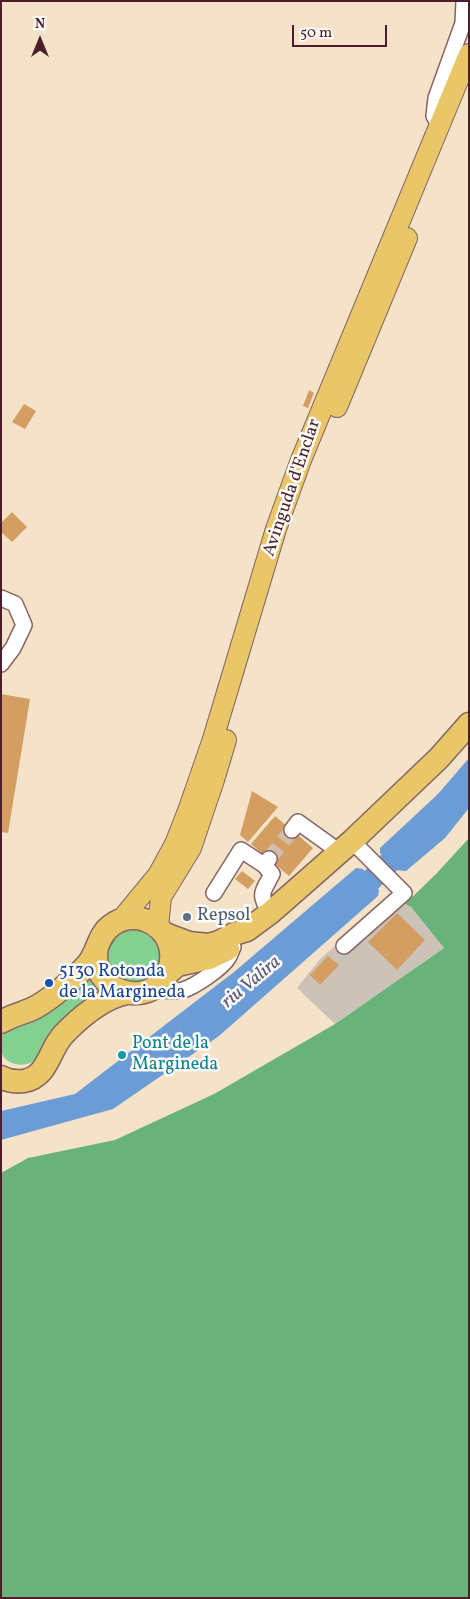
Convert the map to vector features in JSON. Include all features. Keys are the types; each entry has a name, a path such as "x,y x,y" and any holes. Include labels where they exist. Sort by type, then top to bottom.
{"highway":[{"path":"1,1022 36,1007 49,998 88,964 105,931 112,924 121,920 130,918 149,922 161,930 189,943 208,944 220,942 234,934 247,930 352,850 469,724"},
{"path":"159,981 170,964 171,954 169,944 161,930"},
{"path":"5,1082 27,1080 36,1077 43,1069 61,1036 103,1002 117,995 142,993 177,965 208,958 233,947 241,942 247,930"},
{"path":"97,947 97,966 104,978 114,988 127,993"}],"main road":[{"name":"Avinguda d'Enclar","path":"121,920 158,875 175,844 213,739 276,529 295,477 324,401 469,54"},
{"name":"Avinguda d'Enclar","path":"161,930 161,897 191,848 214,780 275,571 295,513 469,90"}],"street":[{"path":"440,124 434,116 436,98 463,22 464,1"},
{"path":"1,598 15,604 24,625 13,648 1,664"},
{"path":"292,830 298,822 330,845 352,850 400,887 404,893 344,946"},
{"path":"214,894 241,850 267,862 272,874 262,894 262,899 270,913"}],"shaded area":[{"path":"388,899 396,900 411,907 444,948 335,1024 297,988 320,959"}],"green space":[{"path":"469,838 469,1598 1,1598 1,1173 28,1158 115,1140 214,1094 335,1024 444,948 411,907 405,904"},
{"path":"134,930 148,934 156,942 160,956 156,970 148,978 134,982 120,978 112,970 108,956 112,942 120,934"},
{"path":"92,976 103,987 74,1008 55,1026 32,1062 18,1065 5,1059 1,1048 1,1038 4,1032"}],"water":[{"path":"469,758 469,808 445,838 406,871 396,870 380,853 380,848 438,794"},
{"path":"356,868 363,869 379,890 378,896 219,1036 113,1109 1,1140 1,1111 75,1094 234,972"}],"building":[{"path":"309,390 314,393 308,408 303,406"},
{"path":"24,404 36,411 25,429 12,422"},
{"path":"12,512 27,527 12,542 1,532 1,523"},
{"path":"1,694 30,699 8,833 1,832"},
{"path":"252,791 278,807 248,842 240,835"},
{"path":"275,816 313,848 289,876 251,844"},
{"path":"242,871 255,881 248,889 235,879"},
{"path":"397,913 425,940 397,970 368,942"},
{"path":"328,956 339,965 320,985 310,975"}],"waterway":[{"name":"riu Valira","path":"350,900 412,841"}],"tunnel":[{"path":"269,859 292,830"}],"place":[{"name":"Repsol","path":"187,917"},
{"name":"5130 Rotonda de la Margineda","path":"49,983"},
{"name":"Pont de la Margineda","path":"122,1055"}]}
